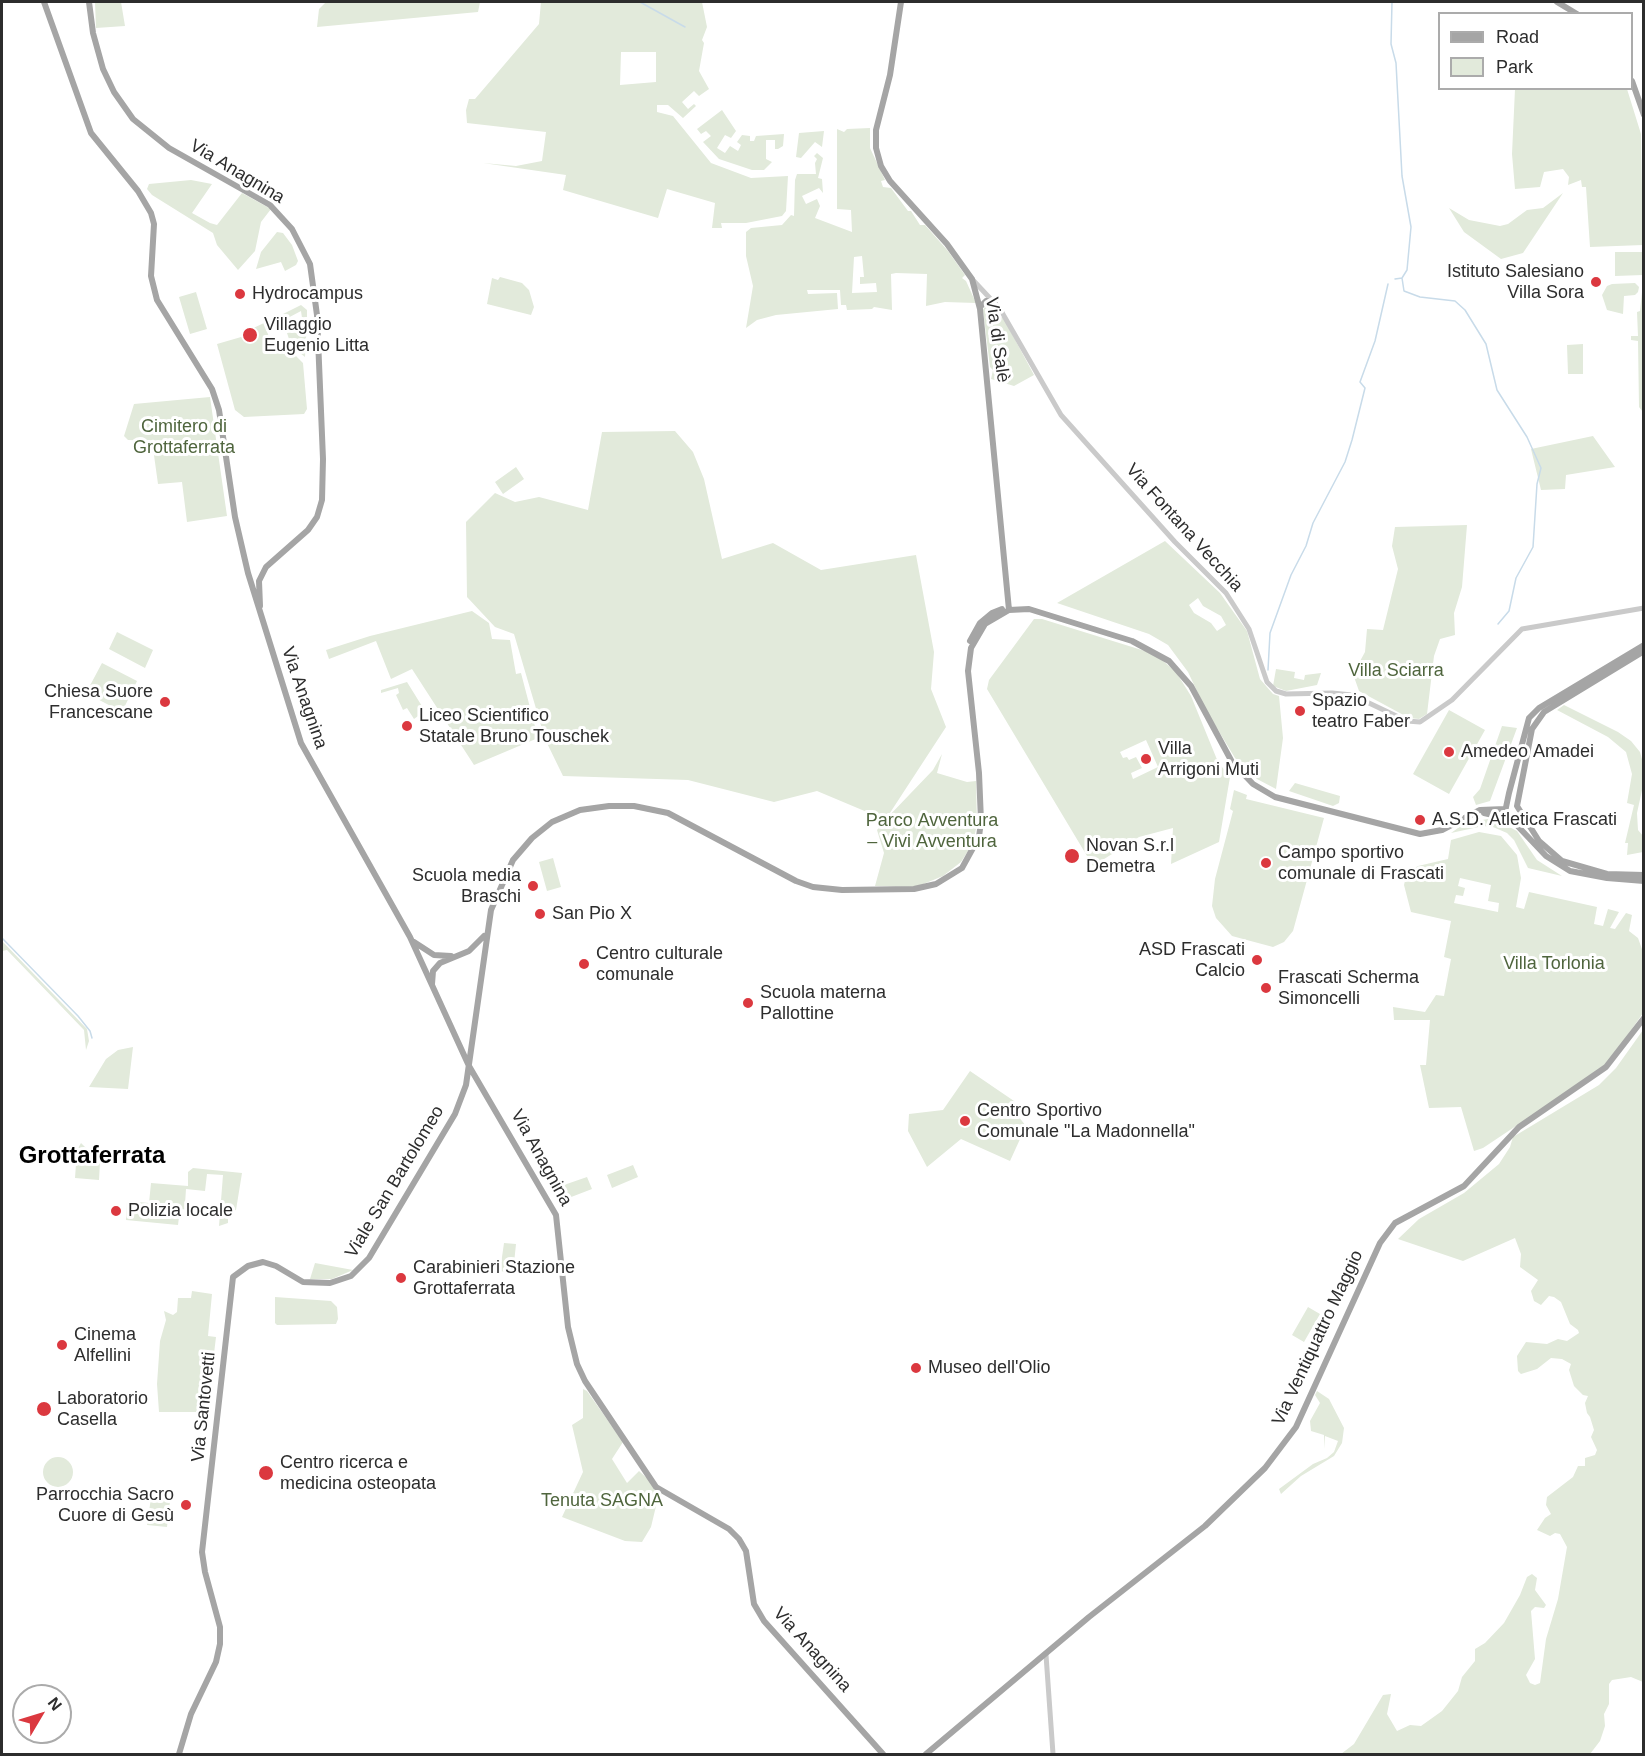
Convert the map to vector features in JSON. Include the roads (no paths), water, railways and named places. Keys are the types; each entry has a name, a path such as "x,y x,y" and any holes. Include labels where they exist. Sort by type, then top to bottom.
{"main road":[{"name":"Via Anagnina","path":"44,2 93,137 138,191 151,213 154,224 152,276 157,300 212,388 219,410 235,517 248,573 301,742 410,937 469,1066 556,1215 568,1329 577,1364 585,1381 656,1486 729,1529 739,1539 746,1551 754,1604 764,1621 883,1755"},
{"name":"Via Anagnina","path":"89,2 93,33 103,69 112,89 133,119 169,148 270,205 292,229 310,264 317,315 323,459 322,500 317,517 308,530 273,558 259,581 261,618"},
{"name":"Via di Salè","path":"902,2 888,86 876,130 878,157 890,180 947,244 972,279 980,307 1009,609"},
{"path":"1557,2 1574,12"},
{"path":"1633,84 1644,116"},
{"path":"980,307 986,301 995,302"},
{"path":"248,573 254,580 259,581"},
{"path":"1009,609 1029,609 1132,641 1163,657 1188,681 1225,751 1245,776 1275,797 1329,813 1420,834 1442,830 1475,812 1508,813 1519,809"},
{"name":"Viale San Bartolomeo","path":"231,1291 233,1277 245,1267 257,1262 274,1265 305,1282 330,1283 348,1278 369,1258 443,1137 466,1085 487,930 498,890 513,860 532,838 560,818 580,810 609,806 634,806 668,813 796,881 813,887 842,890 914,890 946,880 969,860 979,837 981,821 967,648 974,632 992,613 1009,609"},
{"path":"1508,813 1518,755 1529,718 1539,708 1644,645"},
{"path":"1508,813 1517,817 1532,729 1544,712 1644,651"},
{"path":"1519,809 1541,844 1566,863 1607,874 1644,875"},
{"path":"1508,813 1546,856 1563,868 1601,877 1644,881"},
{"path":"432,984 433,971 440,963 452,956 469,951 482,941 487,930"},
{"path":"410,937 424,951 434,955 452,956"},
{"path":"469,951 476,953 483,962"},
{"name":"Via Ventiquattro Maggio","path":"926,1755 1089,1617 1205,1526 1265,1468 1296,1427 1380,1243 1395,1223 1464,1186 1519,1127 1606,1067 1644,1018"},
{"path":"461,1048 467,1052 471,1049"},
{"name":"Via Santovetti","path":"179,1755 191,1714 216,1662 220,1644 220,1628 204,1572 204,1526 214,1461 231,1291"}],"street":[{"name":"Via Fontana Vecchia","path":"972,279 995,302 1061,415 1171,538 1228,597 1248,626 1265,678 1274,690 1286,694 1352,695 1407,721 1420,722 1452,700 1518,632 1534,626 1644,608"},
{"path":"1046,1655 1053,1755"}],"waterway":[{"path":"640,2 685,27"},
{"path":"1392,2 1391,44 1396,63 1402,176 1411,227 1407,270 1402,278 1395,279"},
{"path":"1402,278 1404,291 1420,297 1455,301 1465,310 1486,344 1497,390 1527,437 1541,468 1537,484 1533,547 1516,578 1509,611 1498,624"},
{"path":"1268,670 1270,633 1291,575 1306,546 1313,523 1345,462 1352,440 1365,388 1360,382 1375,341 1388,284"},
{"path":"2,938 78,1016 90,1031 92,1038"}],"place":[{"name":"Istituto Salesiano Villa Sora","path":"1596,282"},
{"name":"Hydrocampus","path":"240,294"},
{"name":"Villaggio Eugenio Litta","path":"250,335"},
{"name":"Chiesa Suore Francescane","path":"165,702"},
{"name":"Spazio teatro Faber","path":"1300,711"},
{"name":"Liceo Scientifico Statale Bruno Touschek","path":"407,726"},
{"name":"Amedeo Amadei","path":"1449,752"},
{"name":"Villa Arrigoni Muti","path":"1146,759"},
{"name":"A.S.D. Atletica Frascati","path":"1420,820"},
{"name":"Novan S.r.l Demetra","path":"1072,856"},
{"name":"Campo sportivo comunale di Frascati","path":"1266,863"},
{"name":"Scuola media Braschi","path":"533,886"},
{"name":"San Pio X","path":"540,914"},
{"name":"ASD Frascati Calcio","path":"1257,960"},
{"name":"Centro culturale comunale","path":"584,964"},
{"name":"Frascati Scherma Simoncelli","path":"1266,988"},
{"name":"Scuola materna Pallottine","path":"748,1003"},
{"name":"Centro Sportivo Comunale \"La Madonnella\"","path":"965,1121"},
{"name":"Polizia locale","path":"116,1211"},
{"name":"Carabinieri Stazione Grottaferrata","path":"401,1278"},
{"name":"Cinema Alfellini","path":"62,1345"},
{"name":"Museo dell'Olio","path":"916,1368"},
{"name":"Laboratorio Casella","path":"44,1409"},
{"name":"Centro ricerca e medicina osteopata","path":"266,1473"},
{"name":"Parrocchia Sacro Cuore di Gesù","path":"186,1505"}],"district":[{"name":"Grottaferrata","path":"92,1156"}],"park label":[{"name":"Cimitero di Grottaferrata","path":"184,437"},
{"name":"Villa Sciarra","path":"1396,671"},
{"name":"Parco Avventura – Vivi Avventura","path":"932,831"},
{"name":"Villa Torlonia","path":"1554,964"},
{"name":"Tenuta SAGNA","path":"602,1501"}]}
